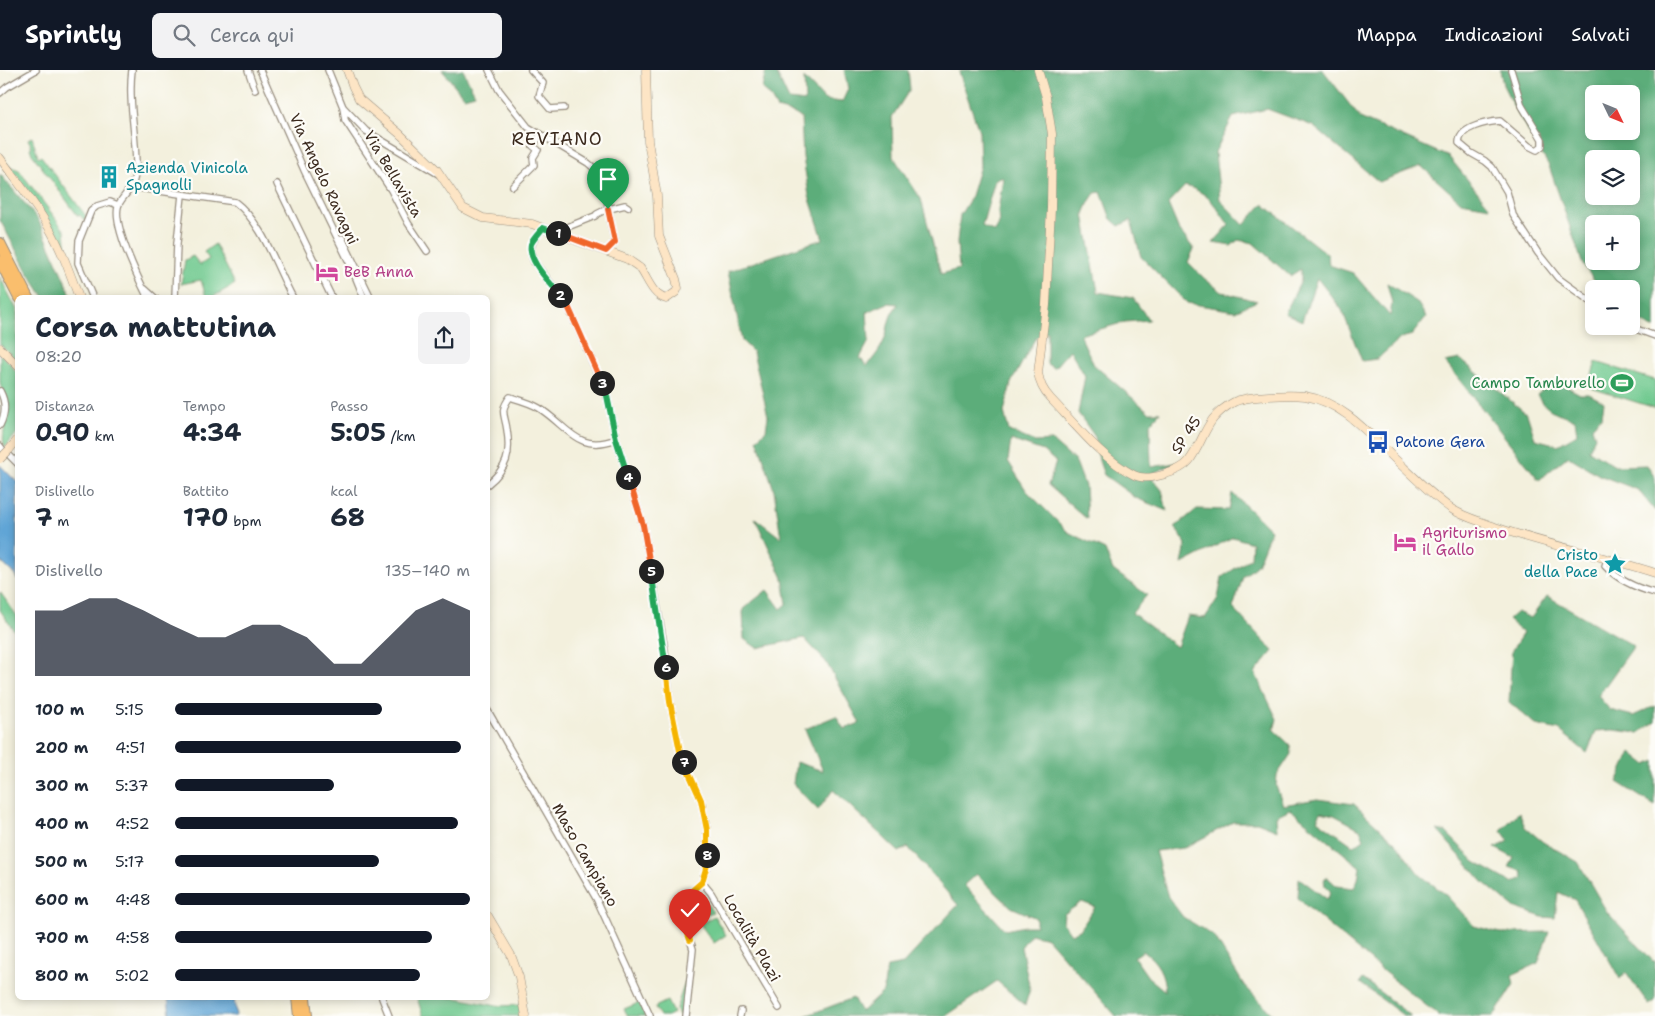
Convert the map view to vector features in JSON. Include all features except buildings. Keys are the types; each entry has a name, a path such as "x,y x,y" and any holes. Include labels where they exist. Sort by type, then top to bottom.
{"highway":[{"path":"0,243 26,295"},
{"path":"0,261 17,295"},
{"path":"297,1000 299,1016"},
{"path":"305,1000 307,1016"}],"street":[{"path":"0,93 36,70"},
{"path":"132,70 130,83 136,165 135,179 132,187 118,205 118,218 124,241 146,295"},
{"path":"248,70 255,90"},
{"name":"Via Angelo Ravagni","path":"260,70 304,170 359,283 363,295"},
{"name":"Via Bellavista","path":"328,70 343,107 345,120 391,190 408,223 427,251"},
{"path":"347,70 359,98 400,134 441,176 463,208 483,218 532,224 626,259 639,267 659,296 666,299 676,292 678,288 659,236 657,196 648,141 646,70"},
{"path":"489,70 499,90 528,127 596,169 606,188 615,242 606,251"},
{"path":"531,70 543,84 539,96 550,109 564,108"},
{"name":"SP 45","path":"1038,70 1046,97 1052,134 1047,285 1038,373 1044,391 1105,455 1135,476 1149,478 1165,475 1188,462 1206,427 1218,413 1235,401 1287,395 1317,398 1347,414 1451,508 1465,516 1525,537 1655,573"},
{"path":"1511,70 1522,106 1542,139 1542,146 1537,150 1529,146 1497,120 1463,132 1459,137 1459,143 1492,166 1507,192 1513,215 1538,253 1558,278 1585,298"},
{"name":"Via Bellavista","path":"343,107 366,131 441,176"},
{"path":"513,186 534,165 533,158 538,150 533,146 540,136"},
{"path":"0,158 49,227 60,248 78,295"},
{"path":"277,184 331,295"},
{"path":"132,187 235,202 245,210 259,231 291,295"},
{"path":"175,295 177,243 182,195"},
{"path":"92,295 77,258 82,232 88,215 93,208 110,202 118,205"},
{"path":"555,232 608,209 625,205 628,207"},
{"path":"543,228 532,243 530,254 534,262 567,304 607,396 616,439 643,525 665,651 670,702 681,756 701,800 707,830 707,865 702,882 686,896 680,909 693,949 686,1016"},
{"name":"Via Angelo Ravagni","path":"342,238 370,295"},
{"path":"143,288 151,295"},
{"path":"1640,330 1655,336"},
{"path":"0,348 15,363"},
{"path":"0,390 5,410 0,425"},
{"path":"490,482 500,474 509,450 507,429 502,412 510,397 539,408 579,439 592,444 604,444 616,439"},
{"path":"0,459 15,442"},
{"path":"5,451 15,461"},
{"path":"1607,559 1605,566 1612,574 1642,589 1655,592"},
{"name":"Maso Campiano","path":"490,714 597,900 611,927 650,1016"},
{"name":"Località Plazi","path":"702,882 711,893 779,1008"},
{"path":"490,919 511,955 519,977 526,1016"},
{"path":"383,1000 389,1016"}],"green space":[{"path":"442,70 463,70 475,94 464,97"},
{"path":"766,70 775,70 789,100 805,102 804,78 825,100 842,102 848,89 844,70 908,70 910,89 892,117 893,156 921,199 941,274 959,269 957,242 960,215 970,199 980,166 979,131 959,72 965,70 1323,70 1360,118 1449,157 1490,207 1461,202 1421,166 1379,182 1313,126 1267,109 1233,117 1215,152 1220,200 1244,225 1263,204 1328,255 1329,265 1353,273 1390,316 1392,303 1387,283 1417,302 1426,317 1412,335 1401,338 1377,359 1362,361 1342,310 1317,278 1302,321 1285,313 1301,281 1301,269 1290,276 1253,243 1238,240 1231,246 1213,243 1229,225 1206,196 1185,186 1168,204 1179,230 1194,249 1188,262 1222,292 1257,301 1235,311 1187,303 1141,257 1131,220 1119,226 1111,219 1101,192 1095,193 1084,214 1098,292 1133,298 1149,320 1125,322 1080,335 1094,365 1149,412 1160,412 1150,424 1151,467 1176,463 1149,475 1162,490 1167,511 1136,498 1104,475 1099,461 1095,437 1078,413 1085,376 1070,350 1054,368 1047,364 1047,331 1035,339 1011,383 1004,412 1009,431 1035,442 1052,441 1076,462 1085,486 1087,519 1048,485 1056,462 1043,451 1011,440 1008,461 1026,490 1068,532 1105,550 1113,570 1147,595 1132,613 1177,647 1188,616 1205,618 1218,598 1222,577 1251,558 1252,543 1233,537 1182,564 1186,544 1175,527 1197,509 1229,510 1232,493 1271,530 1257,565 1243,577 1233,608 1273,651 1255,673 1277,719 1274,730 1290,745 1291,754 1277,775 1276,786 1283,805 1317,799 1354,804 1397,844 1419,874 1445,894 1474,926 1500,933 1549,932 1538,963 1512,975 1514,984 1493,1016 1437,1016 1298,898 1299,878 1327,899 1331,892 1325,886 1324,879 1327,877 1337,886 1354,888 1360,867 1290,809 1276,816 1277,830 1257,822 1233,822 1184,848 1155,851 1168,897 1183,917 1214,936 1244,985 1274,1016 1116,1016 1047,938 1031,934 1021,947 1030,989 1025,1005 997,981 946,1016 805,1016 853,998 861,1012 883,992 887,967 903,964 958,905 908,847 899,852 833,790 818,810 793,784 796,762 823,771 805,729 836,716 844,729 860,723 826,662 804,638 757,648 744,639 743,609 767,590 781,609 787,604 783,578 755,518 781,538 774,490 757,439 766,430 768,416 753,352 742,341 728,271 823,239 809,196 803,157 801,118 795,114 777,109 769,95 762,89","holes":["999,177 1003,178 998,211 999,224 995,232 982,226 995,180","888,303 898,304 891,316 885,339 867,366 860,358 869,341 867,312","1321,812 1334,815 1360,829 1364,839 1354,846 1317,820","976,874 1011,907 1036,918 1036,926 1005,930 964,885","1082,902 1095,907 1080,930 1071,934 1063,923 1064,914","1143,951 1153,959 1159,968 1165,991 1148,977 1134,957"]},
{"path":"1500,70 1655,70 1655,329 1640,322 1640,280 1594,280 1587,270 1640,270 1640,215 1585,215 1585,268 1549,166 1516,111 1503,85"},
{"path":"32,137 38,157 41,156 86,216 84,220 80,215 78,216 32,154 30,148 32,147 28,139"},
{"path":"9,166 19,170 65,231 67,253 40,208"},
{"path":"0,174 38,219 71,295 43,295 27,271 0,220"},
{"path":"215,244 235,284 216,295 205,295 201,280 181,284 185,260 193,256 200,265 209,259 204,252"},
{"path":"0,277 15,306 15,359 0,344"},
{"path":"0,354 15,371 15,436 5,448 3,433 8,405 0,382"},
{"path":"1460,359 1527,414 1535,439 1558,445 1577,434 1575,420 1549,409 1537,395 1549,385 1558,382 1580,394 1589,394 1604,402 1602,416 1592,427 1595,437 1589,450 1615,466 1647,465 1655,478 1655,511 1638,490 1599,475 1568,456 1539,480 1445,362"},
{"name":"Campo Tamburello","path":"1596,362 1655,380 1655,408 1588,387"},
{"path":"0,592 15,613 15,632 0,610"},
{"path":"1547,596 1634,646 1598,696 1610,710 1633,716 1655,706 1655,722 1639,733 1613,730 1596,731 1587,753 1559,730 1536,725 1509,702 1512,650 1523,633 1508,620 1517,612 1531,618"},
{"path":"1631,752 1647,765 1655,761 1655,806 1617,782"},
{"path":"1519,812 1525,827 1543,842 1578,862 1607,912 1655,961 1655,1001 1649,1005 1626,972 1620,979 1575,900 1558,892 1555,918 1542,917 1513,907 1483,882 1437,830 1446,832 1475,862 1512,883 1523,878 1522,871 1509,867 1514,858 1495,848 1509,841 1501,830"},
{"path":"705,901 713,912 698,920 689,909"},
{"path":"714,916 726,935 714,943 700,924"},
{"path":"688,974 684,1016 680,1016 676,1009"},
{"path":"1363,979 1411,1016 1404,1016 1360,983"},
{"path":"418,1000 467,1000 497,1006 520,1005 522,1016 423,1016"},
{"path":"667,1001 673,1013 667,1016 660,1016 655,1007"},
{"path":"641,1002 647,1016 628,1016 624,1009"}],"water":[{"path":"0,465 15,480 15,575 0,561"},
{"path":"168,1000 234,1000 236,1016 170,1016"}],"place":[{"name":"Azienda Vinicola Spagnolli","path":"109,177"},
{"name":"BeB Anna","path":"327,272"},
{"name":"Campo Tamburello","path":"1622,383"},
{"name":"Patone Gera","path":"1378,442"},
{"name":"Agriturismo il Gallo","path":"1405,542"},
{"name":"Cristo della Pace","path":"1615,564"}],"district":[{"name":"REVIANO","path":"557,139"}],"route":[{"path":"608,209 615,242 606,251 543,228 532,243 530,254 534,262 567,304 607,396 616,439 643,525 665,651 670,702 681,756 701,800 707,830 707,865 702,882 686,896 680,909 690,940"}]}
